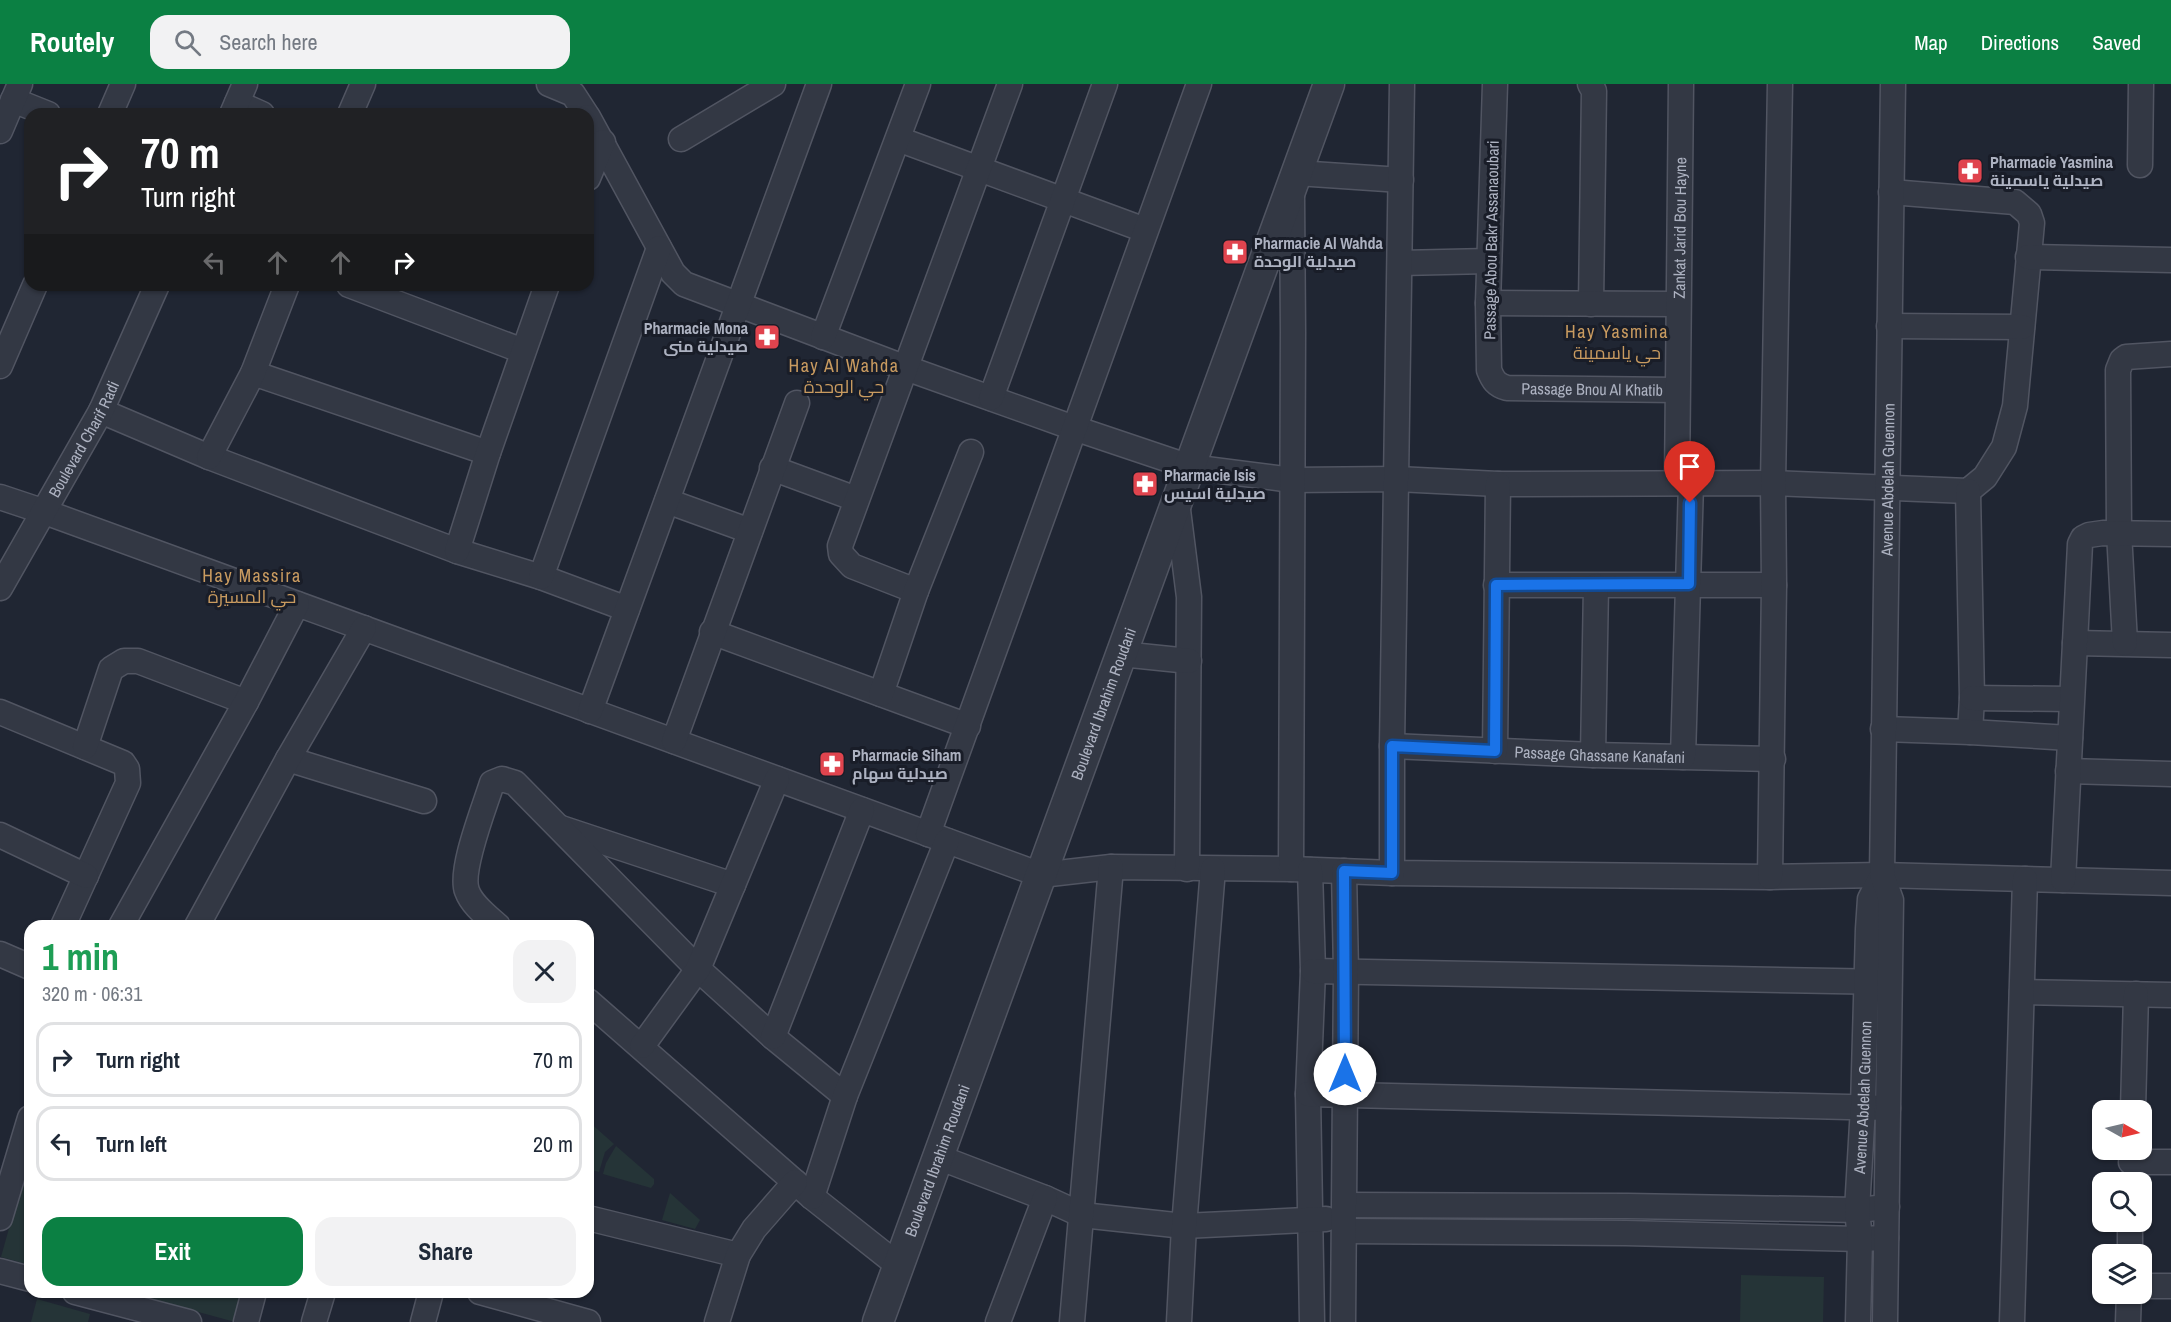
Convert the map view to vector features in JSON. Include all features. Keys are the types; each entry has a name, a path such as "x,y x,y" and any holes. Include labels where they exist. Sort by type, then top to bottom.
{"street":[{"path":"113,108 123,84"},
{"path":"353,108 363,84"},
{"path":"549,84 580,89 585,108"},
{"path":"681,139 773,84"},
{"path":"590,711 819,84"},
{"path":"823,337 918,84"},
{"path":"916,591 863,572 845,561 840,546 1010,84"},
{"path":"991,399 1105,84"},
{"path":"717,1322 738,1255 754,1229 804,1189 844,1096 938,838 968,726 1199,84"},
{"name":"Boulevard Ibrahim Roudani","path":"878,1322 1329,84"},
{"path":"1392,873 1402,84"},
{"name":"Passage Abou Bakr Assanaoubari","path":"1495,84 1488,303 1489,370 1498,386 1507,388"},
{"path":"1590,84 1594,91 1591,303"},
{"name":"Zankat Jarid Bou Hayne","path":"1681,84 1677,390 1689,584 1683,757"},
{"path":"1770,877 1773,759 1773,483 1780,84"},
{"name":"Avenue Abdelah Guennon","path":"1858,1322 1860,1239 1857,1210 1863,1107 1891,900 1882,875 1893,84"},
{"path":"2140,165 2141,84"},
{"path":"0,131 16,92 39,108"},
{"path":"238,100 252,108"},
{"path":"594,127 673,273 684,284 991,399 1190,467 1292,480 1396,479 1498,484 1773,483 1968,490 1985,477 2004,447 2015,406 2032,223 2030,214 2015,202 1891,192"},
{"path":"898,139 1145,230"},
{"path":"594,164 603,142"},
{"path":"1312,1322 1312,1219 1308,1095 1313,971 1300,870 1292,480 1294,180 1401,180"},
{"path":"541,577 659,248"},
{"path":"2028,257 2171,260"},
{"path":"1400,263 1489,261"},
{"path":"0,366 33,291"},
{"name":"Boulevard Charif Radi","path":"0,588 101,411 154,291"},
{"path":"209,457 253,373 285,291"},
{"path":"365,291 523,351"},
{"path":"457,551 488,453 545,291"},
{"path":"1488,303 1678,303"},
{"path":"1889,326 2022,327"},
{"path":"2125,643 2119,532 2118,370 2122,360 2126,357 2171,354"},
{"path":"253,373 488,453"},
{"name":"Passage Bnou Al Khatib","path":"1507,388 1677,390"},
{"path":"674,741 797,403"},
{"path":"101,411 209,457 457,551 541,577 627,609"},
{"path":"881,694 916,591 970,452"},
{"path":"772,468 856,499"},
{"path":"1495,751 1498,484"},
{"path":"1968,490 1972,699 1970,732"},
{"path":"0,497 1041,875 1111,867 1770,877 1882,875 2171,883"},
{"path":"667,501 750,531"},
{"path":"1177,502 1189,597 1187,869"},
{"path":"2062,880 2080,544 2083,538 2089,535 2119,532 2171,534"},
{"path":"1496,585 1774,585"},
{"path":"1593,755 1596,586"},
{"path":"124,920 246,702 297,604"},
{"path":"200,920 288,759 364,628"},
{"path":"712,632 968,726"},
{"path":"2075,644 2171,645"},
{"path":"1121,654 1189,661"},
{"path":"85,747 111,669 124,661 138,662 246,702"},
{"path":"1972,699 2072,699"},
{"path":"0,712 123,763 128,776 128,783 66,920"},
{"path":"1883,729 2070,738"},
{"name":"Passage Ghassane Kanafani","path":"1392,746 1593,755 1773,759"},
{"path":"288,759 424,801"},
{"path":"2068,771 2171,774"},
{"path":"492,920 471,899 466,889 466,864 492,783 502,779 515,783 698,969 773,1037 844,1096"},
{"path":"642,1046 698,969 777,779"},
{"path":"773,1037 862,810"},
{"path":"558,827 733,885"},
{"path":"0,835 86,876"},
{"path":"1072,1322 1111,867"},
{"path":"1179,1322 1184,1226 1213,869"},
{"path":"1343,1322 1346,972 1344,871"},
{"path":"2012,1322 2025,879"},
{"path":"0,954 24,964"},
{"path":"1313,971 1878,983"},
{"name":"Avenue Abdelah Guennon","path":"1878,983 1888,1108 1885,1322"},
{"path":"2022,992 2171,995"},
{"path":"2133,1100 2136,994"},
{"path":"594,1006 804,1189 899,1266"},
{"path":"1308,1095 1345,1094 1888,1108"},
{"path":"0,1218 24,1138"},
{"path":"938,1157 1045,1198 1082,1215 1184,1226 1628,1206 1857,1210 1887,1207"},
{"path":"2131,1164 2171,1162"},
{"path":"998,1322 1045,1198"},
{"path":"1345,1218 1626,1233 1886,1238"},
{"path":"594,1219 738,1255"},
{"path":"0,1271 24,1277"},
{"path":"2152,1286 2171,1286"},
{"path":"98,1298 189,1322"},
{"path":"246,1322 252,1298"},
{"path":"314,1322 320,1298"},
{"path":"423,1322 429,1298"},
{"path":"502,1298 588,1322"},
{"path":"2128,1322 2129,1304"}],"shaded area":[{"path":"594,1126 614,1144 605,1152 599,1172 594,1171"},
{"path":"616,1146 654,1179 651,1188 603,1174 606,1163"},
{"path":"24,1175 24,1263 1,1257"},
{"path":"670,1193 700,1220 695,1229 662,1220"},
{"path":"1741,1275 1824,1277 1823,1322 1740,1322"},
{"path":"147,1298 242,1298 235,1322"},
{"path":"37,1299 90,1314 88,1322 31,1322"}],"place":[{"name":"Pharmacie Yasmina صيدلية ياسمينة","path":"1970,171"},
{"name":"Pharmacie Al Wahda صيدلية الوحدة","path":"1235,252"},
{"name":"Pharmacie Mona صيدلية منى","path":"767,337"},
{"name":"Pharmacie Isis صيدلية اسيس","path":"1145,484"},
{"name":"Pharmacie Siham صيدلية سهام","path":"832,764"}],"district":[{"name":"Hay Yasmina حي ياسمينة","path":"1617,342"},
{"name":"Hay Al Wahda حي الوحدة","path":"844,376"},
{"name":"Hay Massira حي المسيرة","path":"252,586"}],"route":[{"path":"1345,1074 1344,871 1392,873 1392,746 1495,751 1496,585 1689,584 1690,503"}]}
